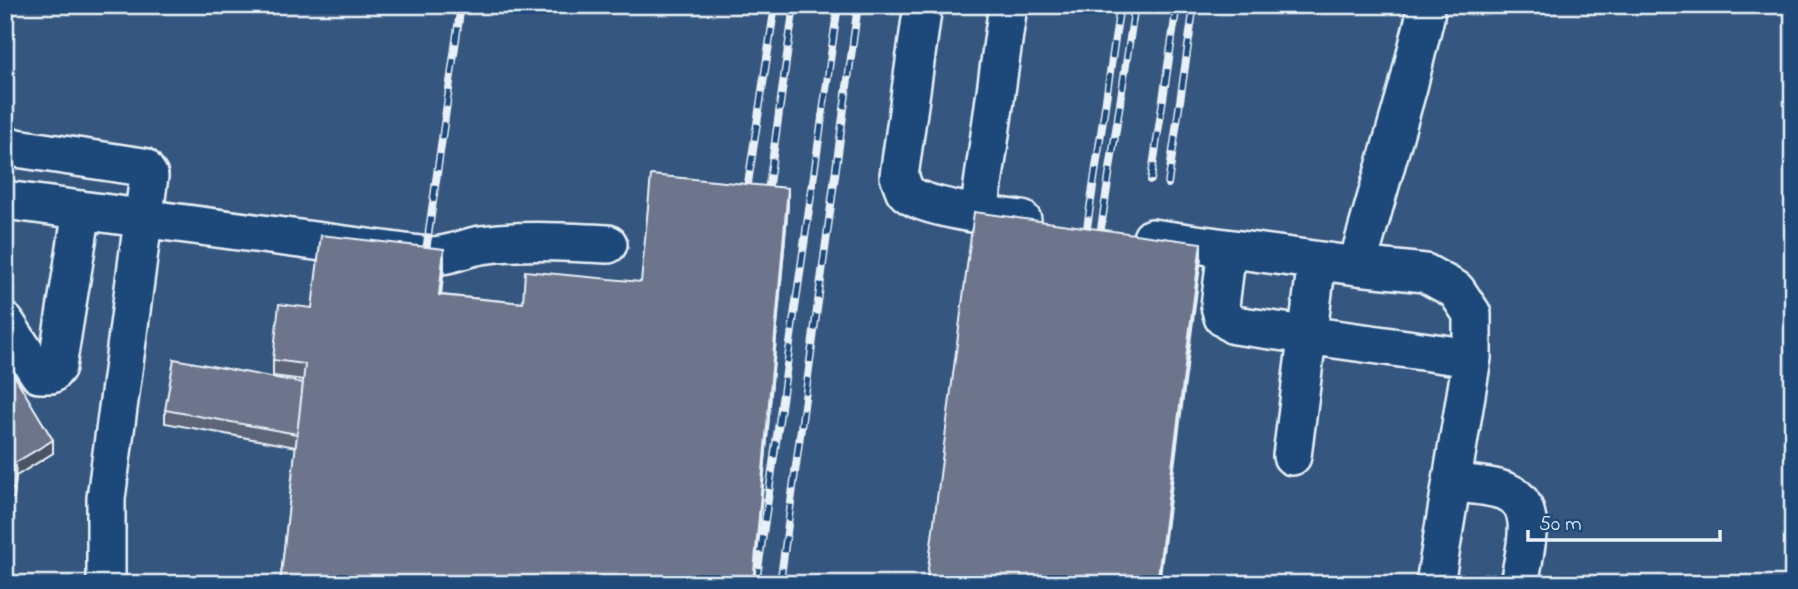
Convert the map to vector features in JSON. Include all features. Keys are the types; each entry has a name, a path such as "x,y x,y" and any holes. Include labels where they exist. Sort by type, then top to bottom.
{"lane":[{"path":"923,5 900,176 906,192 922,202 1060,226"},
{"path":"979,214 1008,5"},
{"path":"1357,266 1408,87 1425,17 1424,5"},
{"path":"10,147 144,167 149,176 106,498 106,584"},
{"path":"5,200 439,257 479,246 536,240 608,244"},
{"path":"5,322 39,373 51,374 57,367 82,210"},
{"path":"1113,233 1425,273 1456,290 1472,314 1472,358 1435,584"},
{"path":"1227,249 1220,306 1223,317 1234,325 1472,358"},
{"path":"1292,456 1317,261"},
{"path":"1452,482 1507,491 1519,499 1525,508 1527,525 1519,584"}],"shaded area":[{"path":"5,5 1793,5 1793,584 5,584"}],"building":[{"path":"651,175 788,188 753,584 280,584 305,364 273,360 279,304 312,308 321,235 444,249 439,295 523,303 525,271 641,282"},
{"path":"974,212 1201,243 1157,584 926,584"},
{"path":"174,359 303,383 297,434 165,410"},
{"path":"5,360 53,440 13,464 5,452"},
{"path":"5,460 8,460 13,468 16,466 14,489 5,488"}],"railway":[{"path":"424,265 461,5"},
{"path":"745,203 775,5"},
{"path":"766,206 794,5"},
{"path":"756,584 838,5"},
{"path":"780,584 858,5"},
{"path":"1084,248 1120,5"},
{"path":"1098,248 1135,5"},
{"path":"1151,180 1177,5"},
{"path":"1168,184 1194,5"}]}
